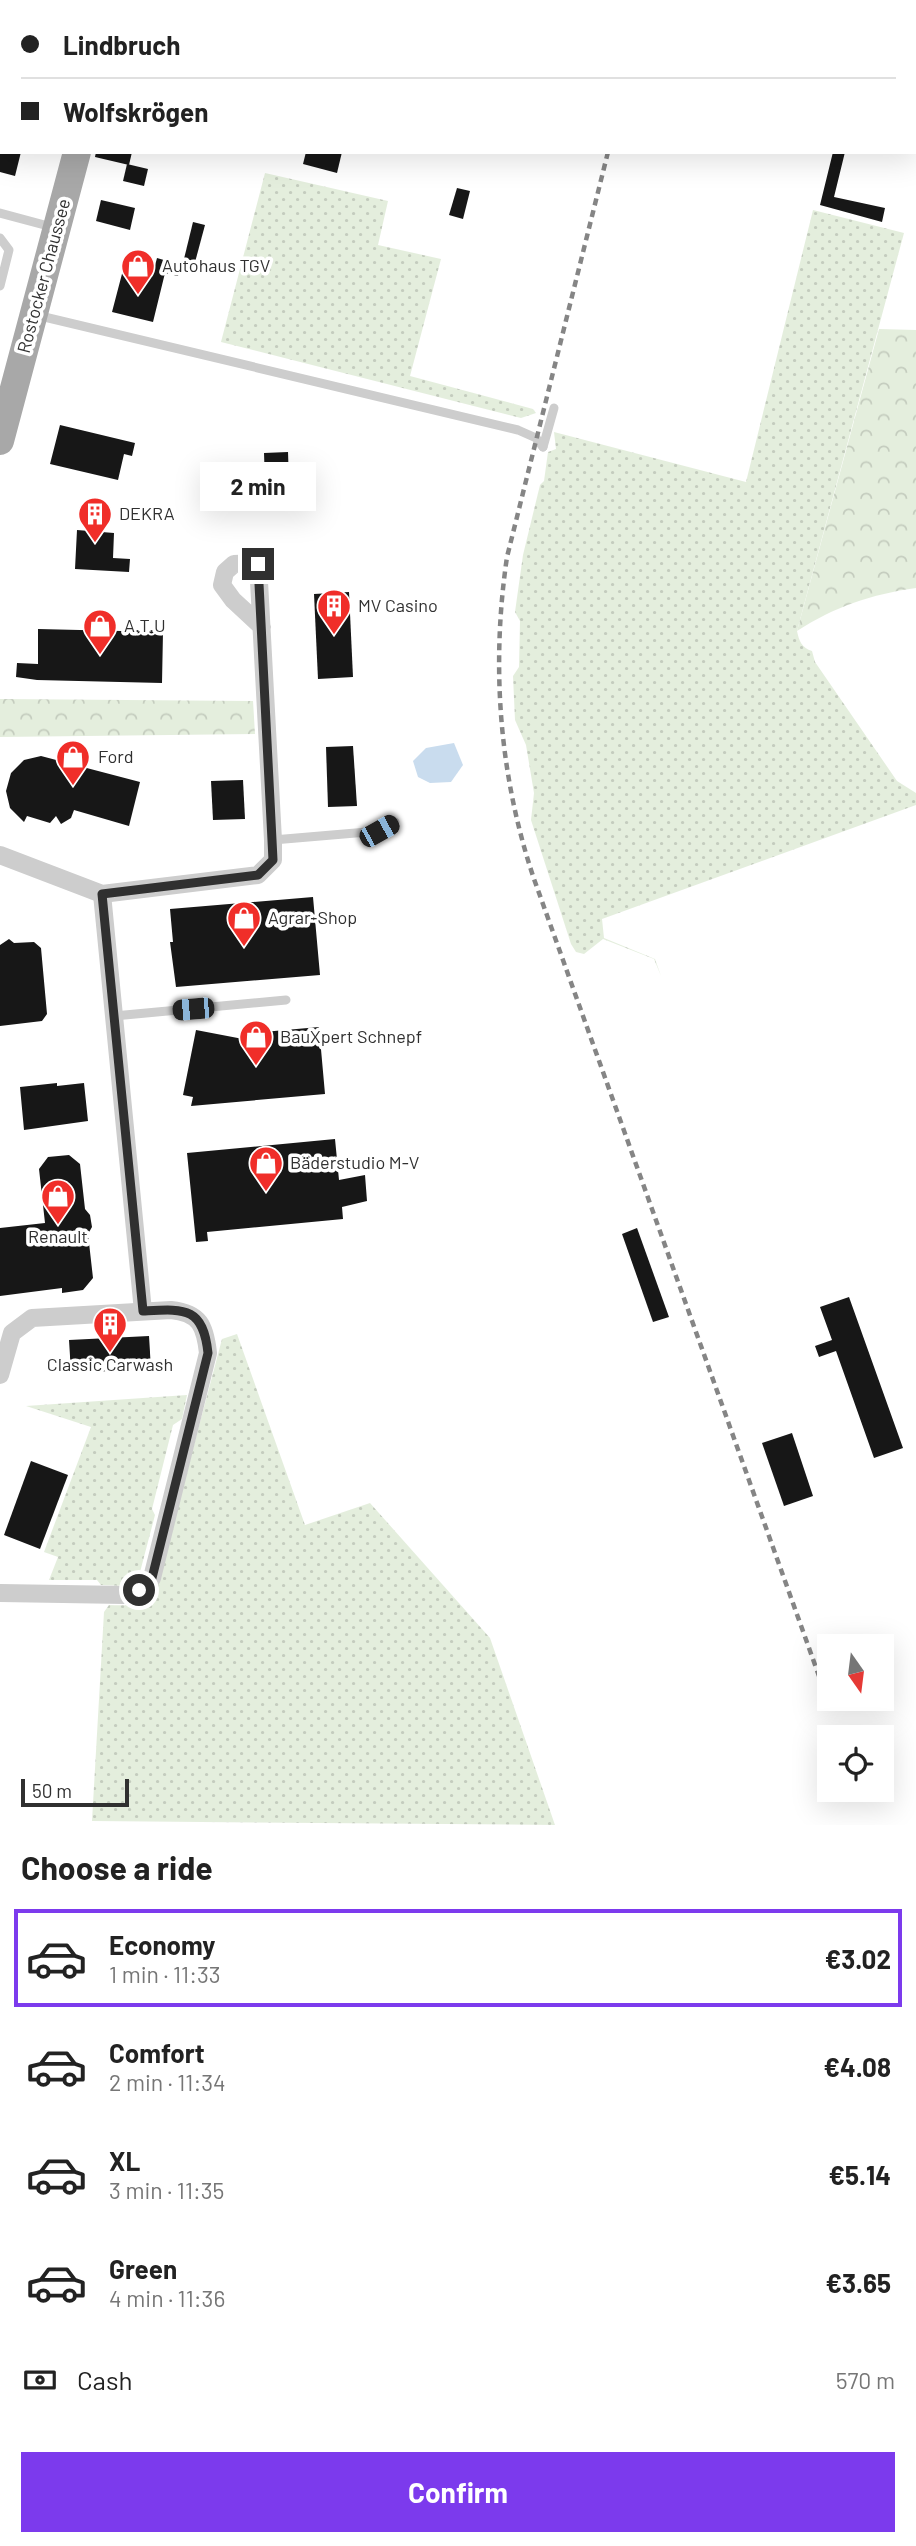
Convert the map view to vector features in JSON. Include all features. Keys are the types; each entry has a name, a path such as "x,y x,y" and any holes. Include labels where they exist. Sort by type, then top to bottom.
{"main road":[{"name":"Rostocker Chaussee","path":"0,441 76,154"}],"street":[{"path":"2,857 102,894 258,875 273,860 274,840 262,627 258,564 234,565 225,572 222,585 262,627"},
{"path":"102,894 143,1311"},
{"path":"0,1375 12,1333 32,1318 185,1311 199,1319 205,1331 208,1353 152,1578 139,1590 125,1595 0,1593"}],"lane":[{"path":"0,213 57,228"},
{"path":"0,238 9,250 0,286"},
{"path":"34,314 518,429 536,438 543,447 554,408"},
{"path":"274,840 379,831 395,822"},
{"path":"114,1016 286,1000"}],"green space":[{"path":"265,173 388,201 378,245 441,259 410,376 533,409 536,413 521,418 221,342"},
{"path":"813,210 904,233 797,631 802,644 812,651 815,662 897,781 916,793 916,805 602,919 604,938 655,959 661,976 654,959 603,939 584,954 576,952 571,944 531,820 534,793 526,745 515,720 513,676 519,667 520,621 515,612 523,555 540,485 544,481 548,452 556,449 554,432 746,482"},
{"path":"879,329 916,330 916,588 854,603 797,631"},
{"path":"0,699 253,701 255,734 0,737"},
{"path":"237,1334 305,1525 370,1503 490,1638 555,1825 92,1821 104,1612 109,1605 140,1602 156,1589 222,1339"},
{"path":"187,1395 182,1419 173,1425 152,1509 155,1515 139,1576 123,1586 101,1585 97,1580 49,1580 58,1557 44,1552 91,1427 26,1406"}],"water":[{"path":"454,743 463,765 451,782 430,783 418,777 413,761 426,748"}],"building":[{"path":"0,154 20,154 15,176 0,172"},
{"path":"96,154 132,154 129,165 95,157"},
{"path":"306,154 342,154 337,173 303,164"},
{"path":"833,154 845,154 834,197 885,208 882,222 820,205"},
{"path":"127,164 148,169 144,186 123,181"},
{"path":"457,188 470,191 463,219 449,215"},
{"path":"101,200 135,208 130,230 96,221"},
{"path":"193,222 205,225 194,266 183,263"},
{"name":"Autohaus TGV","path":"157,258 181,265 178,276 165,273 153,322 112,312 123,270 152,277"},
{"path":"60,425 135,443 132,456 124,454 118,480 50,464"},
{"path":"288,452 289,482 265,484 264,453"},
{"path":"77,530 114,533 113,558 130,559 129,572 75,569"},
{"name":"MV Casino","path":"349,592 353,677 318,679 314,594"},
{"name":"A.T.U","path":"38,629 163,632 162,683 37,680 16,677 17,663 38,664"},
{"path":"353,746 357,806 328,807 326,747"},
{"name":"Ford","path":"41,756 140,782 129,826 74,810 71,818 61,824 56,816 50,823 27,816 24,822 10,808 6,791 11,773 24,760"},
{"path":"243,780 245,819 213,820 211,781"},
{"name":"Agrar-Shop","path":"313,897 320,975 176,987 170,942 173,942 170,909"},
{"path":"9,939 14,943 34,942 41,948 47,1014 42,1021 0,1026 0,945"},
{"name":"BauXpert Schnepf","path":"319,1027 325,1094 191,1106 193,1097 183,1095 196,1030 243,1039 245,1029 263,1032"},
{"path":"57,1083 57,1086 84,1083 88,1121 24,1130 20,1087"},
{"name":"Bäderstudio M-V","path":"335,1139 339,1180 365,1175 367,1201 342,1207 343,1219 207,1232 208,1241 196,1242 187,1153"},
{"name":"Renault","path":"69,1155 80,1164 85,1209 90,1215 92,1227 88,1234 93,1278 83,1290 62,1293 62,1288 0,1296 0,1228 45,1223 39,1169 48,1157"},
{"path":"637,1228 669,1317 653,1322 622,1234"},
{"path":"849,1297 903,1448 874,1458 836,1351 819,1357 815,1346 832,1340 820,1307"},
{"name":"Classic Carwash","path":"149,1336 151,1369 71,1373 69,1340"},
{"path":"792,1433 813,1496 784,1506 762,1443"},
{"path":"31,1461 68,1475 40,1549 4,1535"}],"railway":[{"path":"608,154 507,557 502,598 499,679 506,760 522,840 534,879 817,1670"}],"place":[{"name":"Autohaus TGV","path":"138,296"},
{"name":"DEKRA","path":"95,544"},
{"name":"MV Casino","path":"334,636"},
{"name":"A.T.U","path":"100,656"},
{"name":"Ford","path":"73,787"},
{"name":"Agrar-Shop","path":"244,948"},
{"name":"BauXpert Schnepf","path":"256,1067"},
{"name":"Bäderstudio M-V","path":"266,1193"},
{"name":"Renault","path":"58,1226"},
{"name":"Classic Carwash","path":"110,1354"}],"route":[{"path":"139,1590 152,1578 208,1353 205,1331 199,1319 185,1311 143,1311 102,894 258,875 273,860 258,564"}]}
